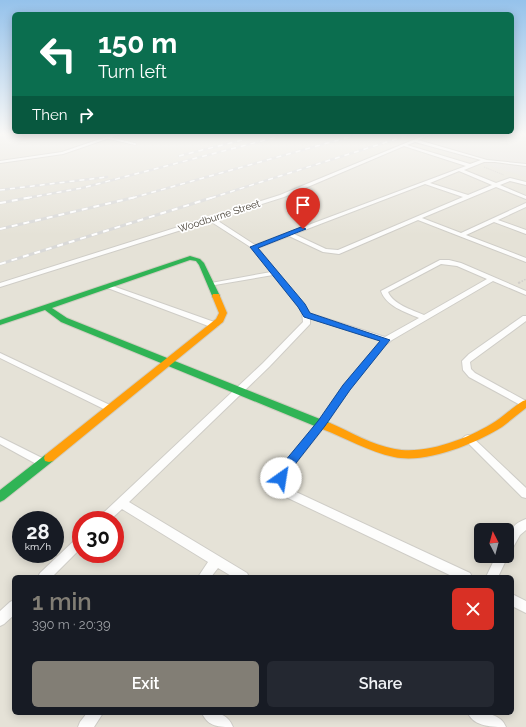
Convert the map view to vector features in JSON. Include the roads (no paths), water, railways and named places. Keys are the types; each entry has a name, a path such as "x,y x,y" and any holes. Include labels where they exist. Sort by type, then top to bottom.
{"street":[{"name":"Woodburne Street","path":"0,285 282,196 354,167"},
{"path":"254,247 467,167"},
{"path":"460,170 526,198"},
{"path":"290,234 325,251 335,253 344,251 512,179 526,184"},
{"path":"426,183 468,197"},
{"path":"462,235 526,205"},
{"path":"212,219 254,247 276,273 307,315 386,340"},
{"path":"419,219 526,260"},
{"path":"493,220 526,232"},
{"path":"0,323 190,258 198,260 223,313 220,320 214,326 0,498"},
{"path":"425,318 392,301 385,296 384,291 440,262 459,264 526,293"},
{"path":"211,285 276,273"},
{"path":"462,575 292,495 281,478 284,470 322,424 346,388 386,340 493,278"},
{"path":"106,286 214,326"},
{"path":"45,307 64,320 168,364 395,453 404,454 427,452 468,438 497,425 525,403 472,375 466,365 466,361 526,318"},
{"path":"113,511 238,392 304,326 307,315"},
{"path":"0,355 111,409"},
{"path":"468,438 526,494"},
{"path":"0,440 43,464"},
{"path":"121,503 240,575"},
{"path":"514,535 526,524"},
{"path":"46,575 72,550"},
{"path":"206,575 216,561"},
{"path":"493,575 499,563"},
{"path":"514,601 526,606"},
{"path":"0,620 12,608"},
{"path":"85,727 94,715"},
{"path":"211,715 226,727"},
{"path":"478,715 499,727"}],"railway":[{"path":"27,198 82,188 162,167"},
{"path":"133,198 242,167"},
{"path":"211,198 309,167"},
{"path":"0,190 107,177"},
{"path":"0,203 32,197"},
{"path":"0,264 214,197"},
{"path":"0,229 133,198"}]}
